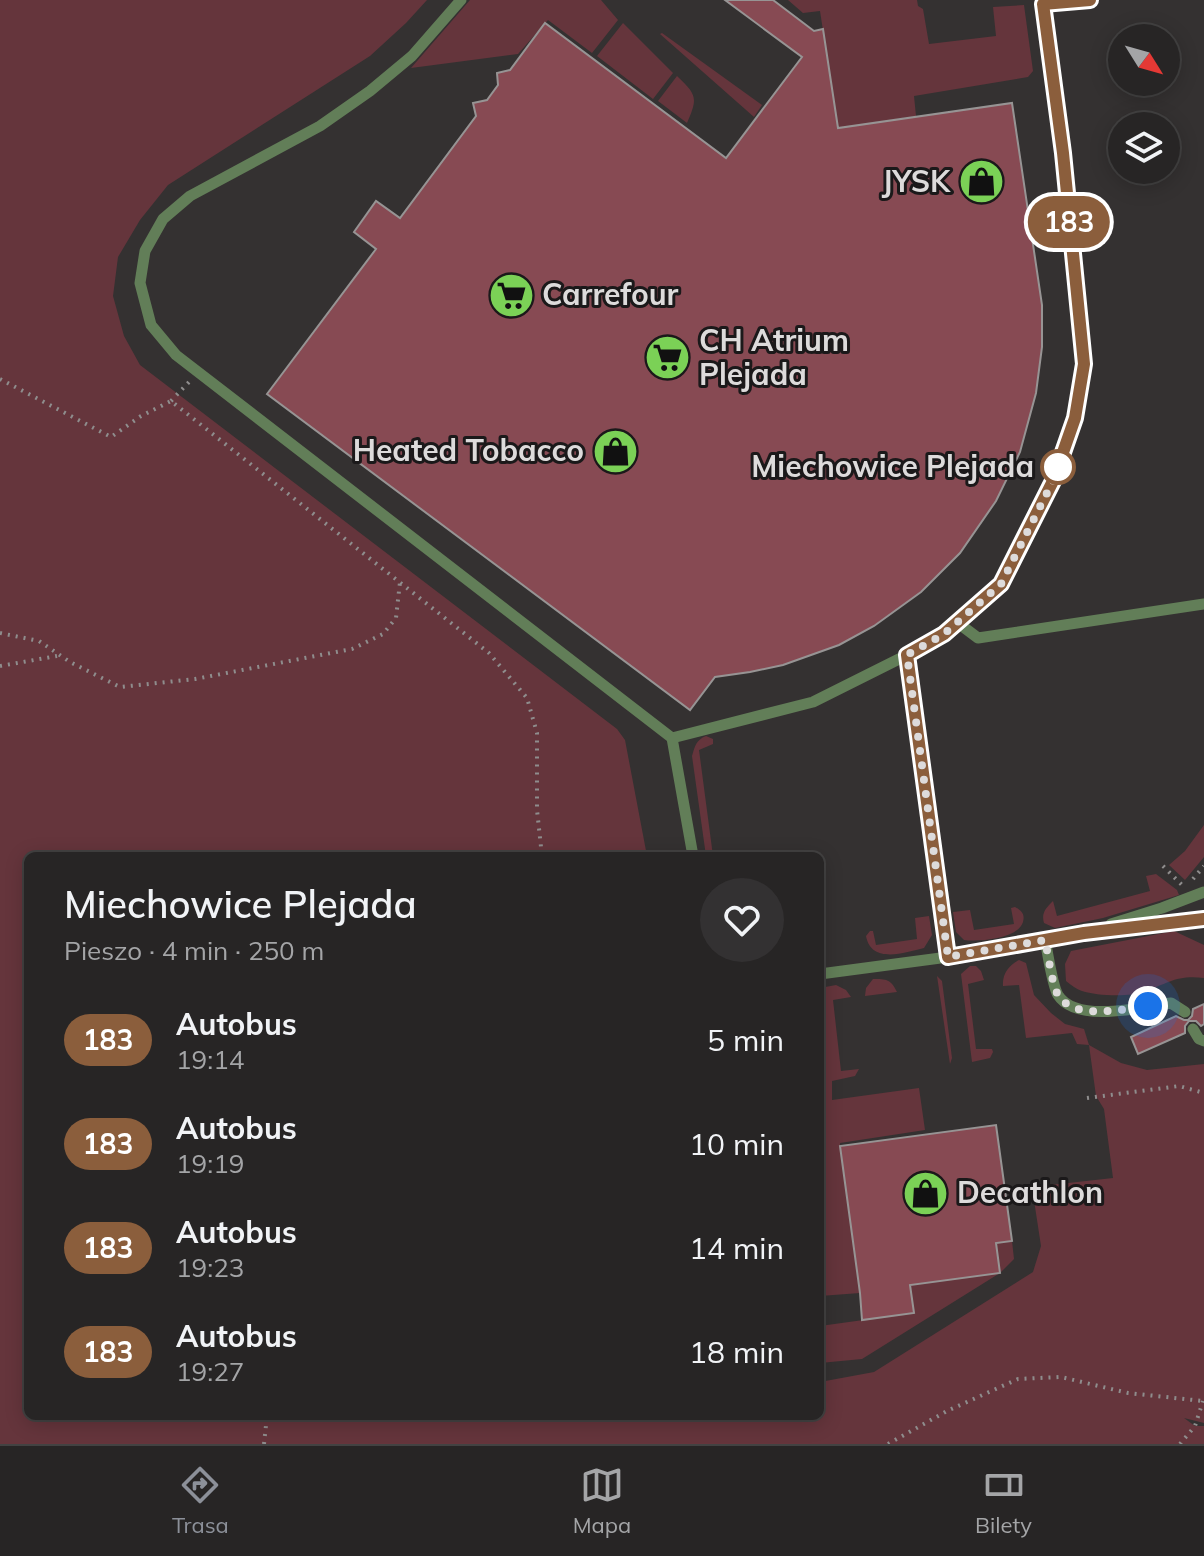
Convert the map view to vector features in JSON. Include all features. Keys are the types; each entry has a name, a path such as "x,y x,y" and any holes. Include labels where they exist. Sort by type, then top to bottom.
{"lane":[{"path":"461,0 412,56 370,91 320,126 190,196 163,219 145,251 140,283 151,325 176,355 198,373 672,738 692,852"},
{"path":"672,738 813,702 944,634 1001,584 1053,481 1075,418 1084,364 1063,153 1043,2 1089,0"},
{"path":"958,623 978,638 1204,604"},
{"path":"907,655 948,957"},
{"path":"1084,933 1204,892"},
{"path":"824,973 948,957 1084,933 1204,919"},
{"path":"1045,940 1058,994 1067,1004 1101,1012 1171,1003 1185,1012"},
{"path":"1193,1029 1204,1041"}],"path":[{"path":"0,379 111,437 141,416 171,401 198,373"},
{"path":"171,401 489,653 527,698 537,733 537,810 542,852"},
{"path":"0,633 39,641 70,662 120,687 195,679 352,649 383,634 396,618 400,582"},
{"path":"0,666 60,656"},
{"path":"1163,866 1184,887"},
{"path":"1087,1098 1179,1086 1204,1093"},
{"path":"888,1444 947,1411 1018,1379 1061,1377 1128,1393 1203,1400 1195,1426 1180,1444"},
{"path":"264,1444 267,1420"}],"shaded area":[{"path":"0,0 427,0 370,56 168,185 140,220 118,257 113,296 124,336 140,365 617,729 625,740 646,852 24,852 24,1420 824,1420 824,1381 874,1372 1033,1272 1041,1246 1032,1187 1113,1178 1104,1109 1096,1096 1089,1045 1121,1063 1147,1070 1204,1064 1204,1423 1184,1418 1195,1426 1204,1426 1204,1444 0,1444"},
{"path":"470,0 601,0 618,20 592,53 548,20 518,54 411,68"},
{"path":"788,0 917,0 918,6 923,9 929,44 996,36 993,7 1024,5 1033,71 1028,77 914,96 916,116 838,128 820,11 803,13"},
{"path":"623,23 673,73 653,99 597,56"},
{"path":"660,34 762,105 754,117"},
{"path":"677,76 694,97 687,123 658,101"},
{"path":"706,736 713,739 713,744 699,750 712,852 705,852 692,756 698,741"},
{"path":"1204,825 1204,857 1185,880 1169,865 1185,851"},
{"path":"1156,874 1179,895 1103,918 1055,928 1044,923 1045,911 1053,901 1057,916 1150,891 1146,876"},
{"path":"1015,907 1022,913 1023,922 1020,928 1006,936 964,940 956,932 953,912 970,910 974,930 1014,924 1011,908"},
{"path":"929,916 932,935 924,948 889,954 874,950 869,945 866,936 870,931 873,931 876,945 917,939 915,918"},
{"path":"1174,931 1204,945 1204,978 1179,979 1138,994 1122,995 1088,993 1066,981 1065,964 1071,951"},
{"path":"1019,960 1026,963 1034,995 1065,1024 1084,1029 1089,1045 1077,1044 1072,1033 1026,1038 1019,985 1003,986 1009,967"},
{"path":"970,966 976,966 981,971 984,980 968,984 976,1049 992,1049 993,1052 990,1058 972,1062 961,974"},
{"path":"937,976 942,981 952,1058 950,1064"},
{"path":"873,979 888,981 897,992 865,996 866,988"},
{"path":"836,985 851,997 833,1000 841,1071 859,1069 855,1076 832,1081 832,1100 919,1088 925,1130 840,1143 860,1293 824,1296 824,987"},
{"path":"1012,1241 1014,1259 1000,1273 996,1243"},
{"path":"1000,1273 862,1359 824,1363 824,1325 914,1313 910,1285"}],"building":[{"name":"CH Atrium Plejada","path":"725,0 773,0 814,31 823,29 838,128 1012,103 1042,305 1042,347 1036,393 1020,452 996,501 960,553 921,592 874,626 839,645 783,665 715,677 690,710 267,394 376,249 354,232 376,201 400,218 476,116 473,103 487,100 498,85 497,73 510,70 545,23 726,158 802,57"},
{"path":"1204,1004 1204,1024 1201,1026 1196,1021 1189,1021 1185,1033 1138,1054 1131,1037 1176,1016 1188,1020 1193,1009"},
{"name":"Decathlon","path":"996,1125 1012,1241 996,1243 1000,1273 910,1285 914,1313 862,1320 840,1146"}],"bus line":[{"name":"183","path":"1090,0 1043,4 1063,153 1084,364 1075,418 1053,481 1001,584 944,634 907,655 948,957 1084,933 1204,919"}],"place":[{"name":"JYSK","path":"981,182"},
{"name":"Carrefour","path":"511,295"},
{"name":"CH Atrium Plejada","path":"668,358"},
{"name":"Heated Tobacco","path":"615,451"},
{"name":"Miechowice Plejada","path":"1058,467"},
{"name":"Decathlon","path":"926,1193"}],"route":[{"path":"1058,467 1001,584 944,634 907,655 948,957 1045,940 1058,994 1067,1004 1101,1012 1148,1006"}]}
